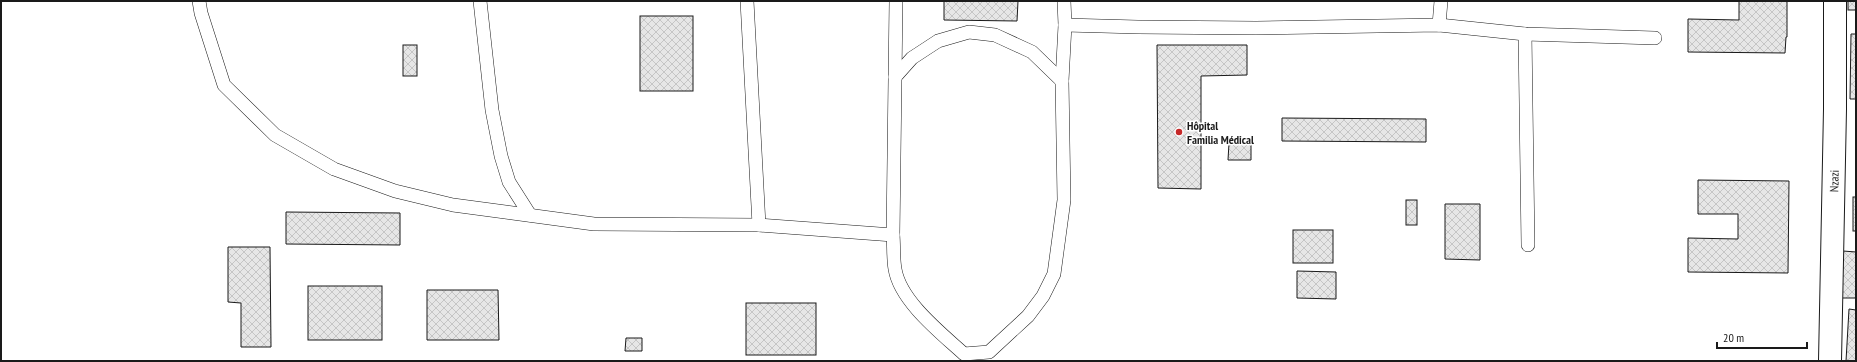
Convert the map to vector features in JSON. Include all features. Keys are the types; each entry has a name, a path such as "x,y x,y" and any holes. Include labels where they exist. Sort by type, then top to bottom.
{"street":[{"name":"Nzazi","path":"1830,361 1835,109 1835,1"}],"lane":[{"path":"199,1 200,13 224,85 275,135 334,169 395,191 452,205 594,224 759,225 893,235"},
{"path":"480,1 492,110 500,156 509,182 530,215"},
{"path":"747,1 759,225"},
{"path":"896,1 893,235 895,270 901,286 915,307 967,357 985,357 1028,316 1043,296 1054,274 1064,200 1062,81 1065,25 1064,1"},
{"path":"1440,25 1441,1"},
{"path":"1065,25 1256,28 1440,25 1525,34 1655,38"},
{"path":"895,77 912,58 938,41 969,32 996,35 1032,52 1062,81"},
{"path":"1525,34 1528,245"}],"building":[{"path":"944,1 1018,1 1017,21 944,20"},
{"path":"1739,1 1787,1 1787,37 1785,53 1688,52 1688,19 1739,20"},
{"path":"1848,1 1856,1 1856,10 1848,10"},
{"path":"640,16 693,16 693,91 640,91"},
{"path":"1851,34 1856,34 1856,99 1850,99"},
{"path":"403,45 417,45 417,76 403,76"},
{"name":"Hôpital Familia Médical","path":"1157,45 1247,45 1247,75 1201,76 1201,189 1158,188"},
{"path":"1282,118 1426,119 1426,142 1282,141"},
{"path":"1229,143 1251,143 1251,160 1228,160"},
{"path":"1698,180 1789,181 1788,273 1688,272 1688,238 1738,239 1738,214 1698,214"},
{"path":"1853,197 1856,197 1856,231 1853,231"},
{"path":"1406,200 1417,200 1417,225 1406,225"},
{"path":"1445,204 1480,204 1480,260 1445,259"},
{"path":"286,212 400,213 400,245 286,244"},
{"path":"1293,230 1333,230 1333,263 1293,263"},
{"path":"228,247 270,247 271,347 241,347 241,303 228,302"},
{"path":"1843,251 1856,252 1856,298 1842,298"},
{"path":"1297,271 1336,272 1336,299 1297,298"},
{"path":"308,286 382,286 382,340 308,340"},
{"path":"427,290 498,290 499,340 427,340"},
{"path":"746,303 816,303 816,355 746,355"},
{"path":"1849,309 1856,310 1856,361 1846,361"},
{"path":"626,338 642,338 642,351 625,351"}],"place":[{"name":"Hôpital Familia Médical","path":"1179,132"}]}
